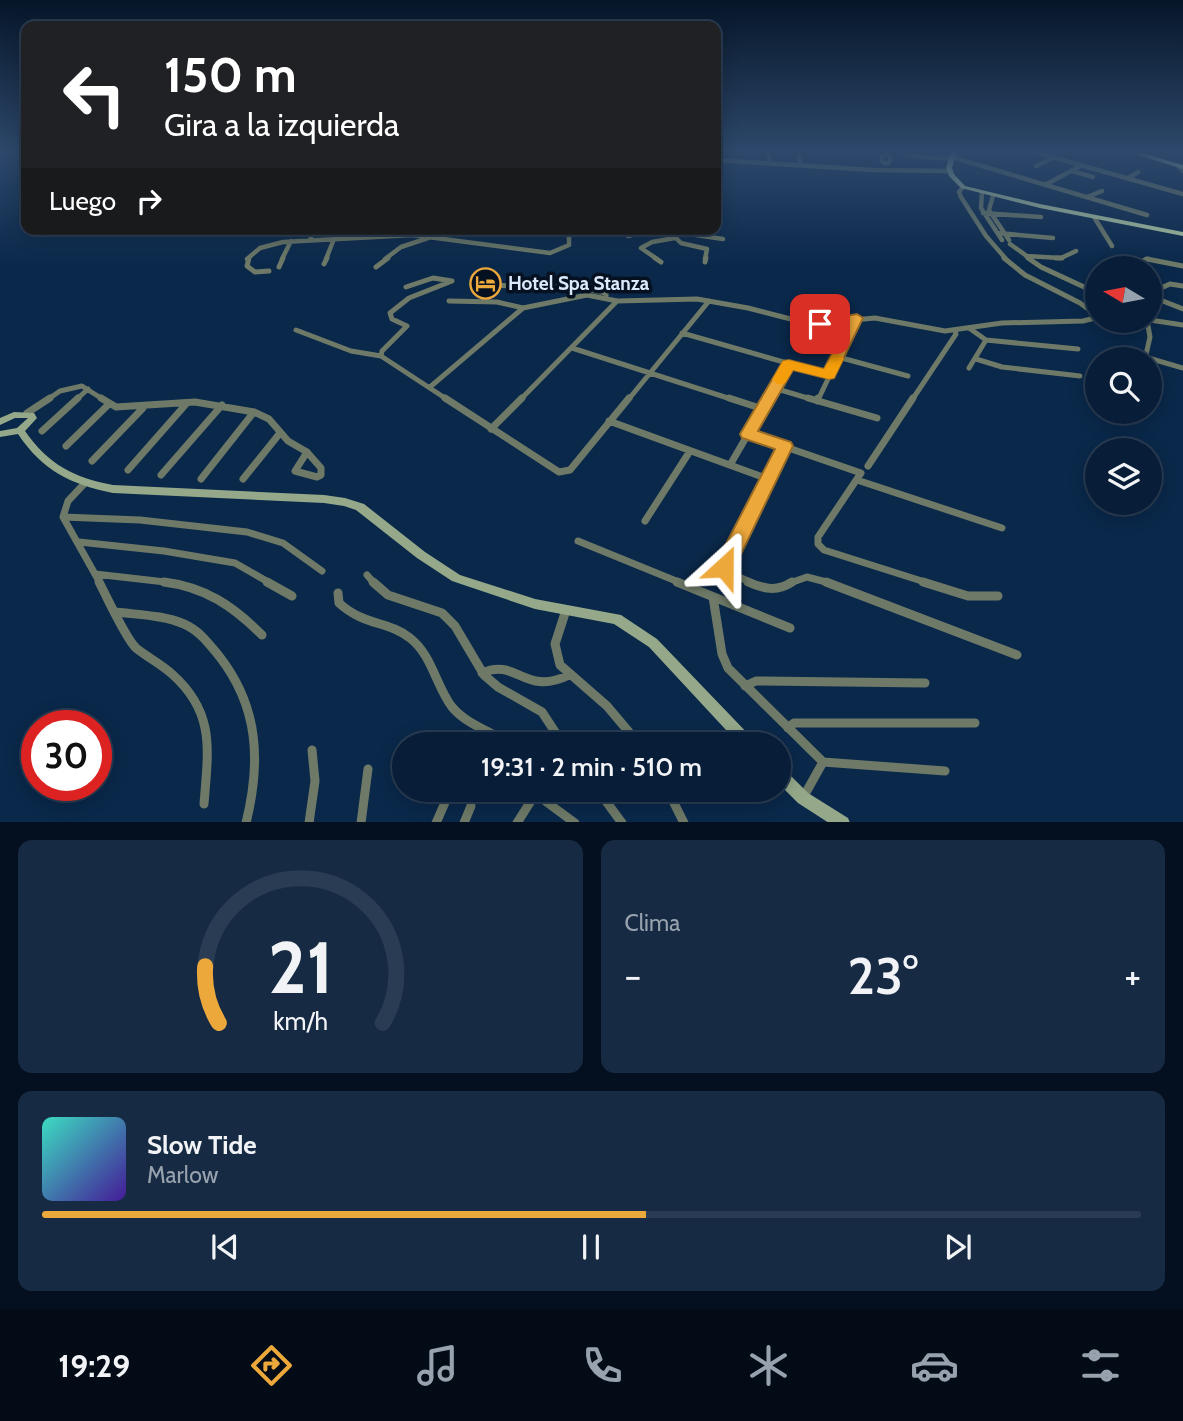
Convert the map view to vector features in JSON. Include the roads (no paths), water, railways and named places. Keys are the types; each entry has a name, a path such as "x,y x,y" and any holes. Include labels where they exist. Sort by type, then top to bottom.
{"main road":[{"path":"964,189 1183,234"}],"street":[{"path":"449,301 497,302 523,308 544,306 584,295 617,301 709,301 748,307 810,324 875,318 925,329 955,331 1023,321 1083,321 1092,320 1096,316 1087,306 1036,282 1005,259 988,242 959,195 962,189"},
{"path":"1060,189 1147,215"},
{"path":"1087,197 1102,191"},
{"path":"982,193 980,206 998,233 1024,256 1085,288"},
{"path":"993,195 990,214 1006,239"},
{"path":"983,213 1041,218"},
{"path":"1094,217 1112,247"},
{"path":"310,240 312,235"},
{"path":"269,271 252,271 247,266 247,259 264,246 290,241 413,235 540,253 559,251 569,246 569,235"},
{"path":"661,262 641,248 672,235"},
{"path":"679,235 681,243 707,248 705,262"},
{"path":"693,235 723,239"},
{"path":"376,267 401,247 430,238"},
{"path":"1006,239 1053,238"},
{"path":"324,264 334,239"},
{"path":"279,267 290,241"},
{"path":"1024,256 1060,258 1076,251"},
{"path":"1162,262 1183,266"},
{"path":"381,356 382,351 407,326 392,319 390,313 409,298 453,281 433,278 406,287"},
{"path":"1162,288 1170,284 1183,286"},
{"path":"478,285 576,287 606,293 606,298"},
{"path":"491,429 617,301"},
{"path":"296,330 351,351 381,356 554,471 562,472 569,470 709,301"},
{"path":"1162,301 1183,309"},
{"path":"430,387 523,308"},
{"path":"817,401 857,318"},
{"path":"1162,322 1183,325"},
{"path":"969,327 986,340 1078,349"},
{"path":"868,466 956,334 955,331"},
{"path":"682,333 829,375"},
{"path":"969,368 986,340"},
{"path":"572,348 763,409"},
{"path":"838,357 908,376"},
{"path":"976,359 1002,367 1080,376"},
{"path":"1162,362 1183,368"},
{"path":"730,465 789,364"},
{"path":"0,422 14,415 27,413 69,387 88,389 110,404 124,408 187,403 222,405 254,412 269,419 288,441 307,452 321,468 321,475 317,477 295,471 307,452"},
{"path":"774,388 877,418"},
{"path":"42,430 88,389"},
{"path":"128,470 187,403"},
{"path":"66,446 110,404"},
{"path":"161,475 222,405"},
{"path":"92,461 143,408"},
{"path":"201,479 254,412"},
{"path":"0,435 20,431 33,418 27,413"},
{"path":"609,421 768,479"},
{"path":"20,431 38,456 60,474 84,484 113,489 324,499 360,507 421,555 456,578 488,591 617,619 636,629 653,643 737,732"},
{"path":"243,479 280,433"},
{"path":"748,434 1002,528"},
{"path":"785,446 724,567 728,572 769,589 782,588 795,578 808,576 1017,655"},
{"path":"645,521 690,451"},
{"path":"858,476 818,537 818,544 827,551 937,588 978,598 998,596"},
{"path":"84,484 68,501 63,517 135,647 151,656 188,688 203,719 208,741 204,804"},
{"path":"63,517 140,520 247,532 283,543 322,571"},
{"path":"578,541 790,628"},
{"path":"79,542 152,549 235,563 292,596"},
{"path":"96,574 178,585 208,592 234,608 262,635"},
{"path":"367,575 381,591 394,598 428,606 441,613 454,624 482,673 509,695 521,699 542,713 555,732"},
{"path":"338,593 339,603 355,617 411,639 420,649 453,708 488,732"},
{"path":"713,597 724,662 823,762 945,771"},
{"path":"566,610 556,637 555,651 560,664 569,676 607,706 629,732"},
{"path":"116,612 168,620 194,629 234,671 248,701 255,726 255,781 246,822"},
{"path":"482,673 494,667 503,667 525,681 543,685 569,676"},
{"path":"745,686 756,681 925,683"},
{"path":"788,728 794,723 975,723"},
{"path":"309,822 315,781 312,750"},
{"path":"803,798 823,762"},
{"path":"361,822 368,769"},
{"path":"791,786 803,798 843,822"},
{"path":"436,822 445,802"},
{"path":"517,822 527,802"},
{"path":"548,802 575,822"},
{"path":"607,802 622,822"},
{"path":"674,802 684,822"},
{"path":"464,822 471,806"}],"place":[{"name":"Hotel Spa Stanza","path":"485,283"}]}
